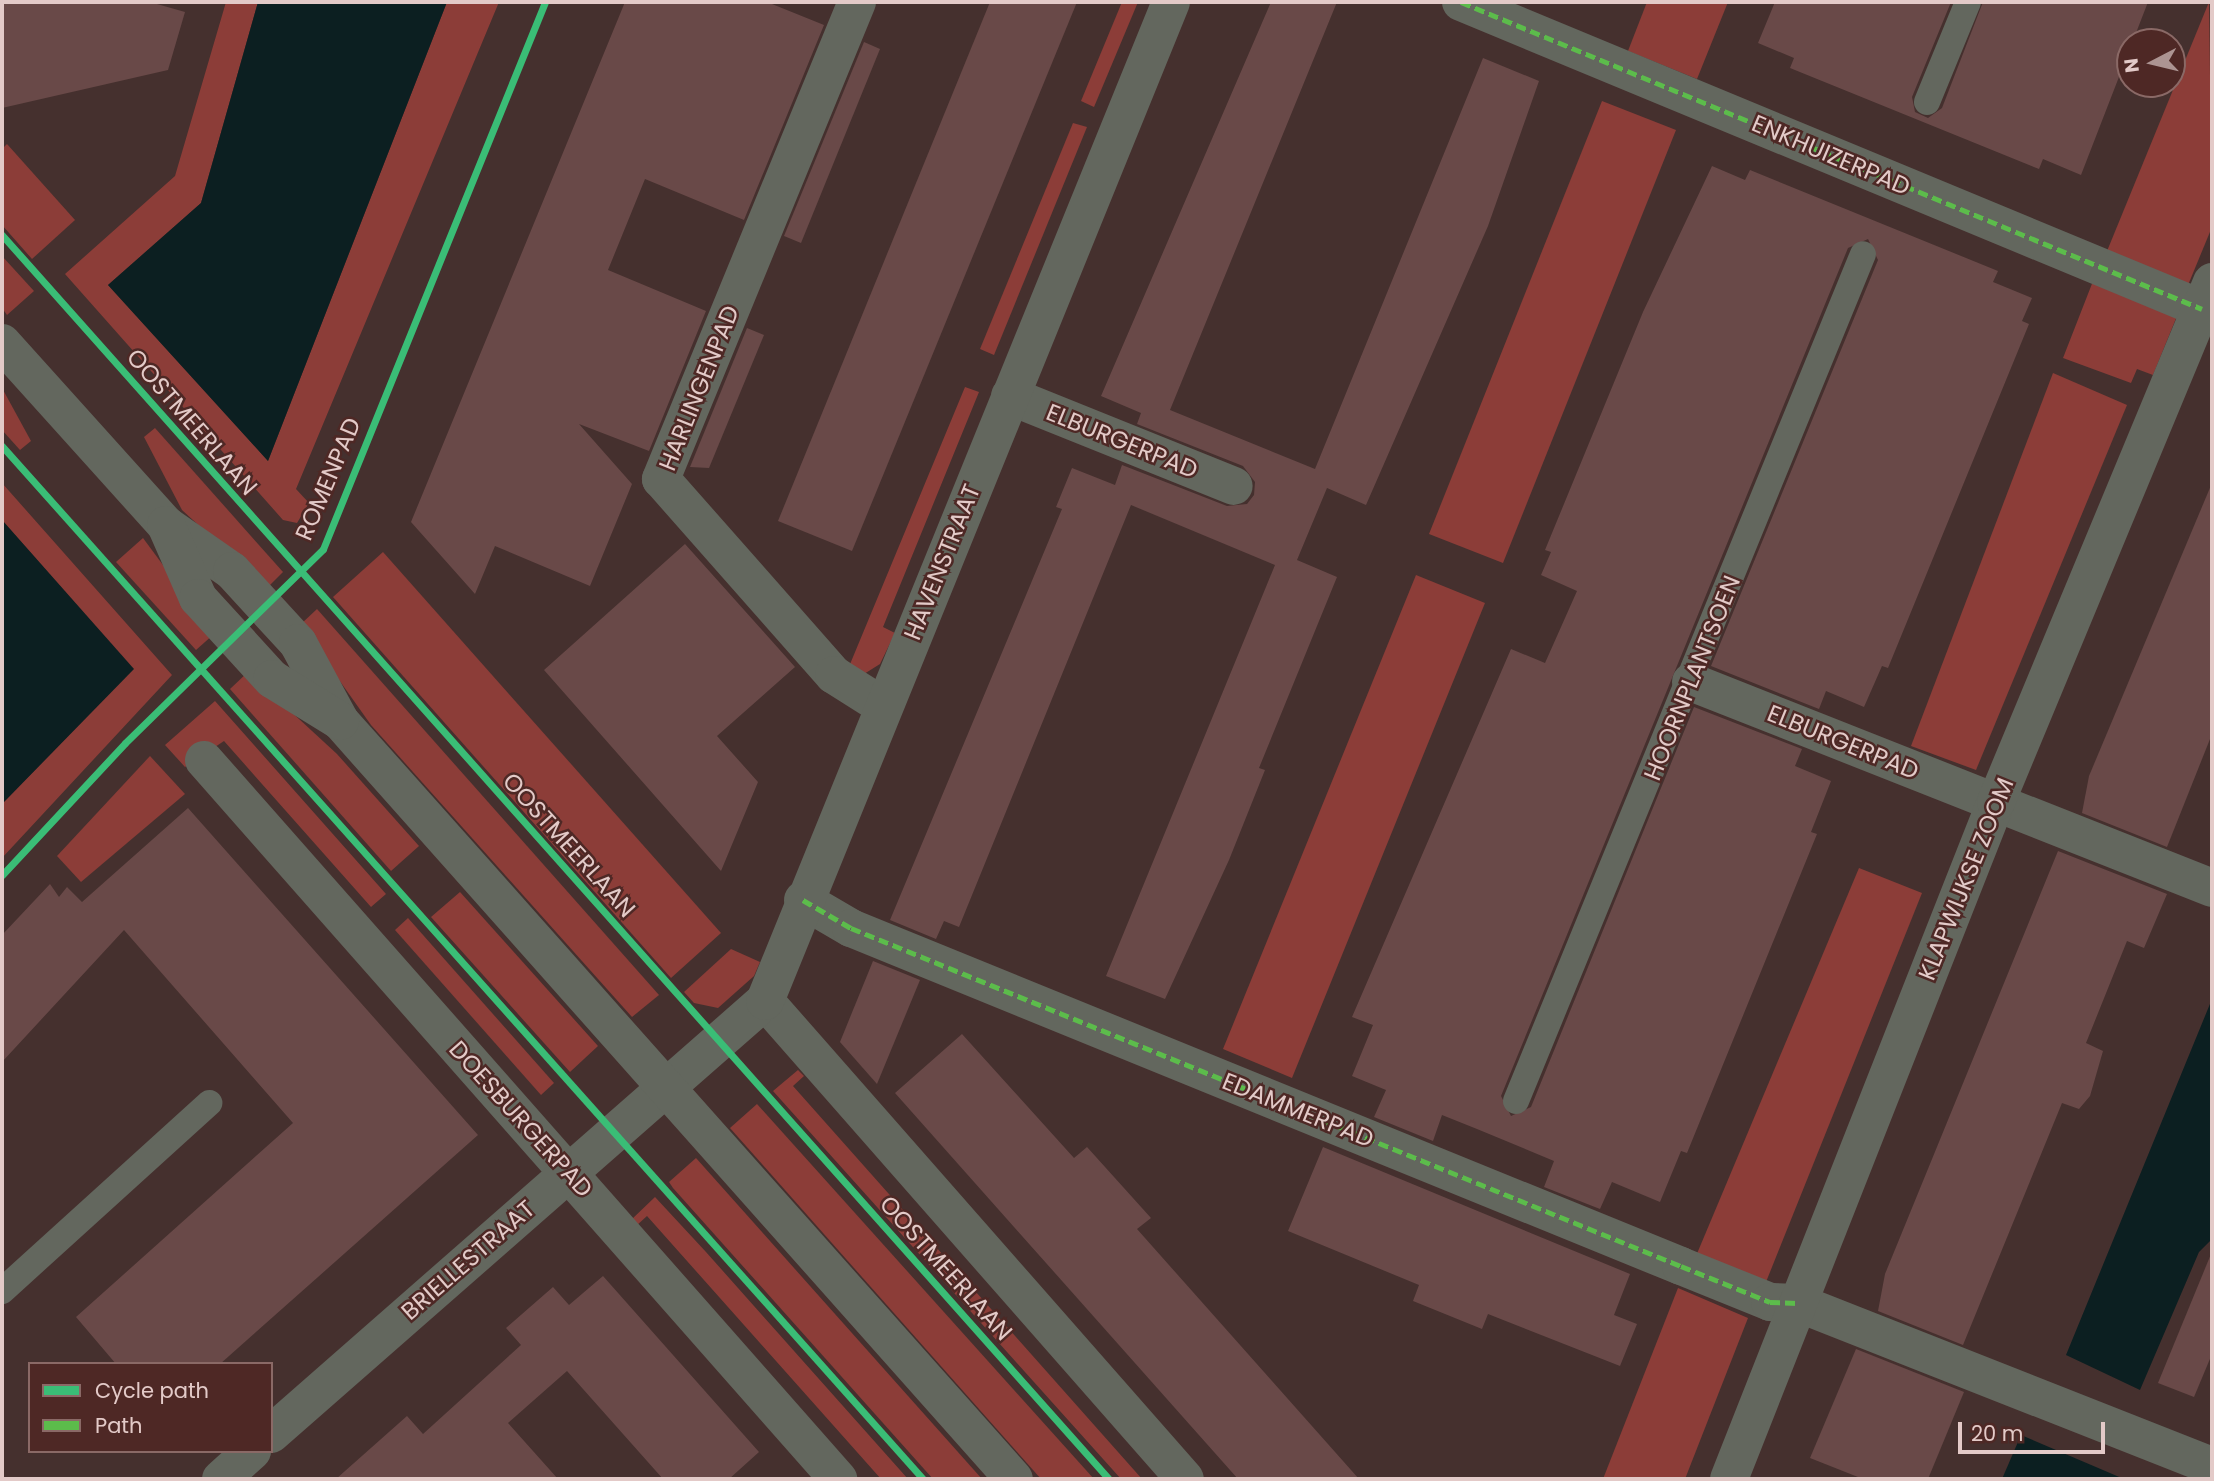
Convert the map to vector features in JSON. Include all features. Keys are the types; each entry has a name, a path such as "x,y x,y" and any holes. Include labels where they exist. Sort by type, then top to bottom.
{"street":[{"name":"HARLINGENPAD","path":"857,2 662,479 834,675 883,706"},
{"name":"HAVENSTRAAT","path":"665,1088 765,1001 803,900 1171,2"},
{"name":"ENKHUIZERPAD","path":"1461,2 2208,295"},
{"name":"KLAPWIJKSE ZOOM","path":"1729,1479 1996,802 2208,295"},
{"path":"2,343 166,525 198,598 272,679 340,722 1013,1479"},
{"name":"ELBURGERPAD","path":"1010,396 1234,486"},
{"name":"ELBURGERPAD","path":"1691,682 2212,888"},
{"name":"DOESBURGERPAD","path":"204,760 838,1479"},
{"name":"EDAMMERPAD","path":"803,900 851,928 1770,1302 1798,1303 2212,1466"},
{"name":"OOSTMEERLAAN","path":"765,1001 1185,1479"},
{"name":"BRIELLESTRAAT","path":"273,1432 665,1088"},
{"path":"221,1479 250,1453"}],"lane":[{"path":"1927,102 1968,2"},
{"name":"HOORNPLANTSOEN","path":"1516,1101 1691,682 1863,254"},
{"path":"2,1291 209,1103"}],"shaded area":[{"path":"226,2 258,2 201,203 108,285 268,461 447,2 499,2 296,489 309,503 297,523 283,520 65,274 175,176"},
{"path":"258,2 447,2 268,461 108,285 201,203"},
{"path":"1122,2 1138,2 1094,107 1081,101"},
{"path":"1647,2 1728,2 1697,79 1628,51"},
{"path":"2209,2 2212,227 2186,290 2105,256 2170,98 2186,98 2186,58"},
{"path":"1602,101 1676,130 1503,563 1429,534"},
{"path":"1073,123 1087,127 994,355 980,349"},
{"path":"7,144 75,220 32,259 2,225 2,149"},
{"path":"2,256 34,291 7,315 2,308"},
{"path":"2095,276 2179,311 2153,375 2137,369 2131,383 2063,358"},
{"path":"2053,373 2127,405 1976,770 1911,746"},
{"path":"965,387 979,392 883,627 895,633 880,664 864,674 848,669"},
{"path":"2,388 31,441 20,450 2,430"},
{"path":"155,428 283,572 267,588 182,510 144,437"},
{"path":"2,483 172,675 2,858 2,804 133,669 2,520"},
{"path":"2,520 134,669 2,804"},
{"path":"143,538 214,634 196,650 116,562"},
{"path":"383,552 721,933 671,978 333,597"},
{"path":"1416,575 1485,603 1292,1078 1223,1049"},
{"path":"317,609 659,995 632,1017 371,725 300,625"},
{"path":"248,672 337,754 419,846 391,871 230,689"},
{"path":"215,701 386,894 371,907 224,741 185,767 165,745"},
{"path":"150,756 185,794 81,882 57,856"},
{"path":"1859,868 1922,893 1766,1282 1696,1256"},
{"path":"460,892 598,1046 570,1072 431,917"},
{"path":"408,918 554,1083 541,1095 395,930"},
{"path":"731,949 760,962 754,976 718,1008 694,1003 684,992"},
{"path":"2212,999 2212,1239 2199,1252 2140,1390 2066,1355"},
{"path":"798,1070 804,1076 793,1086 1142,1479 1121,1479 773,1091"},
{"path":"757,1104 1094,1479 1041,1479 730,1128"},
{"path":"696,1158 982,1479 933,1479 673,1188 669,1182"},
{"path":"655,1197 908,1479 881,1479 647,1216 636,1226 631,1220"},
{"path":"1678,1288 1748,1318 1685,1479 1603,1479"},
{"path":"2021,1435 2124,1479 2002,1479"}],"building":[{"path":"2,2 150,2 185,12 168,70 2,108"},
{"path":"625,2 767,2 824,25 744,220 645,179 608,270 706,311 649,451 579,424 632,484 590,586 495,546 475,594 411,522"},
{"path":"990,2 1077,2 852,551 778,521"},
{"path":"1271,2 1337,2 1170,410 1315,469 1483,58 1539,81 1488,226 1366,505 1327,488 1297,560 1337,577 1259,768 1265,770 1229,860 1165,999 1106,976 1275,565 1131,505 959,927 944,921 936,939 890,920 1062,509 1056,507 1072,468 1115,485 1122,465 1227,506 1247,504 1254,495 1255,482 1243,466 1137,424 1141,413 1101,396"},
{"path":"1775,2 1951,2 1912,97 1915,112 1928,118 1942,108 1983,2 2148,2 2138,28 2116,28 2116,85 2081,175 2043,159 2039,169 1790,68 1794,58 1758,43"},
{"path":"864,42 880,49 801,243 784,236"},
{"path":"1712,166 1745,180 1750,170 1998,271 1993,282 2032,298 2022,321 2029,324 1888,668 1882,666 1864,707 1826,691 1819,709 1711,666 1878,260 1868,239 1848,248 1501,1096 1511,1116 1531,1107 1694,707 1802,749 1795,766 1831,781 1811,832 1817,834 1687,1153 1681,1151 1660,1202 1612,1182 1600,1209 1544,1187 1554,1161 1477,1129 1442,1115 1433,1141 1374,1117 1386,1090 1352,1076 1373,1025 1352,1017 1511,649 1545,663 1577,591 1541,575 1551,552 1545,550 1643,312"},
{"path":"747,328 764,335 709,468 690,467"},
{"path":"2212,483 2212,734 2167,847 2082,813 2089,776"},
{"path":"685,544 795,667 717,736 758,782 721,871 544,670"},
{"path":"188,808 478,1135 222,1362 114,1362 76,1317 293,1123 124,930 2,1062 2,935 50,884 59,897 67,887 82,902"},
{"path":"2058,851 2167,894 2144,948 2127,941 2086,1043 2103,1051 2090,1096 2079,1109 2062,1103 1963,1345 1878,1311 1885,1274"},
{"path":"873,961 920,980 877,1084 840,1042"},
{"path":"962,1034 1074,1158 1087,1147 1151,1218 1137,1229 1359,1479 1238,1479 895,1093"},
{"path":"1323,1147 1630,1274 1614,1315 1637,1324 1620,1366 1488,1314 1482,1329 1413,1301 1419,1285 1288,1231"},
{"path":"2211,1254 2212,1354 2194,1397 2158,1383"},
{"path":"603,1276 759,1452 729,1479 663,1479 567,1371 508,1423 558,1479 336,1479 407,1416 423,1434 521,1345 506,1328 553,1287 569,1305"},
{"path":"1856,1349 1964,1392 1928,1479 1863,1479 1810,1458"}],"marked path":[{"path":"1461,2 2202,309"},
{"path":"803,900 851,928 1681,1266 1770,1302 1798,1303"}],"cycle path":[{"name":"ROMENPAD","path":"2,875 125,743 323,549 545,2"},
{"path":"2,235 1109,1479"},
{"path":"2,446 923,1479"}]}
